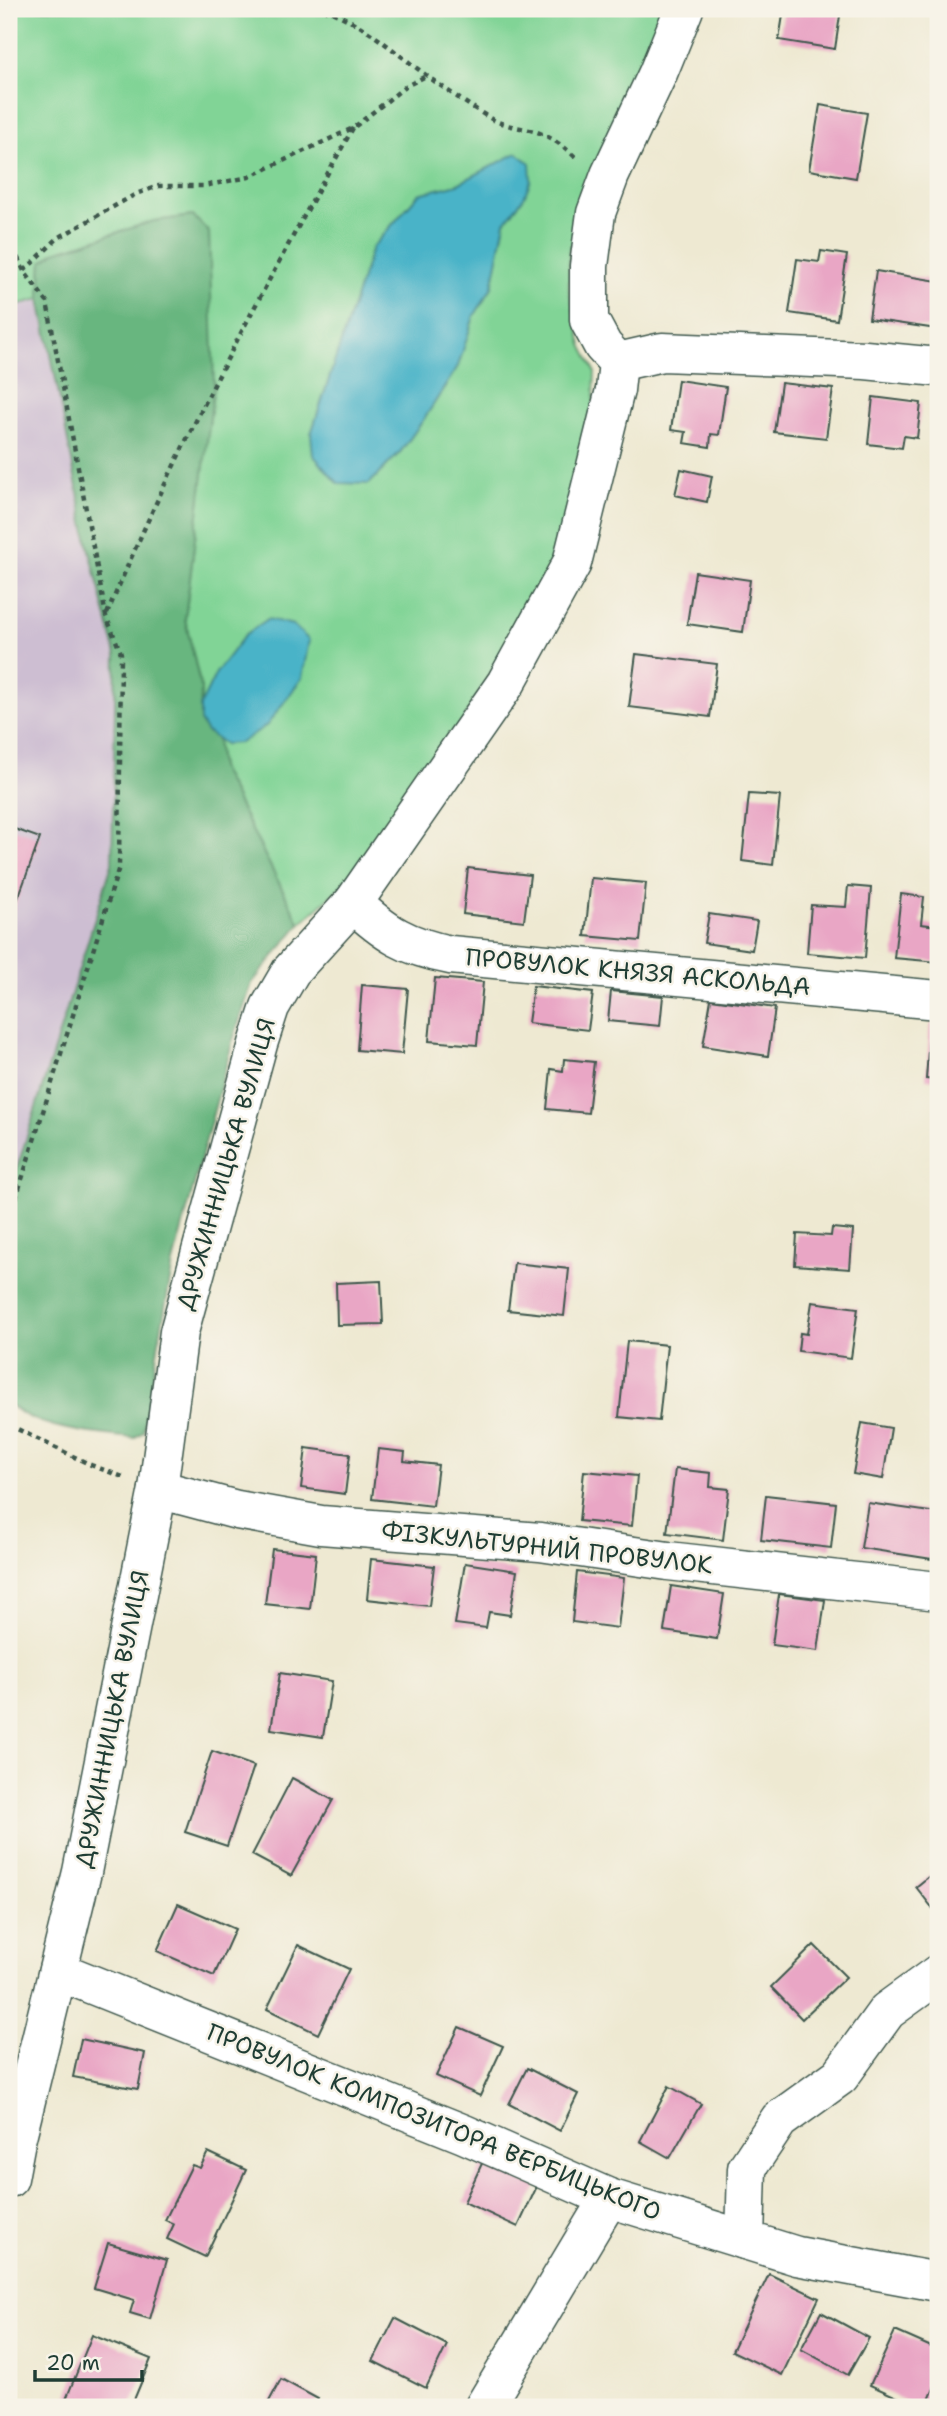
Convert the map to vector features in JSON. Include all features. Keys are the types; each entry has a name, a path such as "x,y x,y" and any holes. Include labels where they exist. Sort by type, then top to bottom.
{"street":[{"path":"684,9 596,213 589,266 589,320 603,346 618,362 662,352 865,360 938,367"},
{"name":"ДРУЖИННИЦЬКА ВУЛИЦЯ","path":"9,2178 82,1872 158,1489 179,1332 270,1007 290,971 353,903 506,683 572,564 615,390 618,362"},
{"name":"ПРОВУЛОК КНЯЗЯ АСКОЛЬДА","path":"353,903 377,926 418,948 450,955 938,1000"},
{"name":"ФІЗКУЛЬТУРНИЙ ПРОВУЛОК","path":"158,1489 237,1510 321,1525 540,1542 668,1561 938,1591"},
{"name":"ПРОВУЛОК КОМПОЗИТОРА ВЕРБИЦЬКОГО","path":"58,1971 464,2134 609,2198 797,2256 938,2282"},
{"path":"745,2240 747,2168 779,2120 840,2076 887,2011 938,1974"},
{"path":"484,2407 609,2198"}],"path":[{"path":"323,9 336,13 365,30 426,76 491,119 513,128 536,132 569,149 584,167 606,185"},
{"path":"24,271 58,238 136,194 158,186 204,186 249,177 352,128 406,86 426,76"},
{"path":"106,616 144,525 235,341 352,128"},
{"path":"9,239 24,271 47,302 106,616 121,653 120,867 9,1221"},
{"path":"9,1425 91,1465 158,1489"}],"shaded area":[{"path":"40,299 88,543 116,655 112,864 9,1194 9,307"}],"green space":[{"path":"9,9 666,9 569,251 569,290 582,345 595,371 593,420 555,563 462,722 357,872 300,924 220,768 217,739 225,744 268,619 245,635 216,673 200,706 201,688 185,619 214,385 192,216 154,221 55,252 42,262 40,299 9,307","holes":["518,153 524,197 505,222 492,287 474,316 458,366 401,451 369,484 311,434 372,248 419,194 458,184"]},
{"path":"193,216 209,232 214,385 185,619 201,688 200,721 207,732 217,739 220,768 300,924 252,983 232,1043 173,1263 143,1432 134,1438 51,1425 21,1413 9,1404 9,1194 112,864 116,655 88,543 40,299 42,262 55,252 154,221"}],"water":[{"path":"517,153 530,163 531,180 524,197 505,222 492,287 474,316 458,366 401,451 369,484 338,483 313,455 311,434 372,248 419,194 458,184"},
{"path":"268,619 293,625 309,640 302,678 267,725 240,743 225,744 207,732 200,721 200,706 216,673 245,635"}],"building":[{"path":"784,9 841,9 835,49 779,40"},
{"path":"820,105 867,113 856,178 809,170"},
{"path":"821,251 847,255 837,320 789,313 797,259 819,262"},
{"path":"876,271 938,281 937,329 869,319"},
{"path":"678,380 726,387 719,435 711,434 710,447 684,443 686,432 671,430"},
{"path":"781,383 833,389 826,438 774,432"},
{"path":"873,397 921,403 917,438 904,436 902,448 868,444"},
{"path":"681,469 712,476 707,502 675,495"},
{"path":"695,572 750,580 743,632 687,624"},
{"path":"636,654 717,664 710,717 629,707"},
{"path":"749,794 780,796 773,865 742,861"},
{"path":"9,827 40,838 9,923"},
{"path":"468,868 530,875 524,921 463,914"},
{"path":"591,878 646,883 640,941 585,936"},
{"path":"848,886 871,888 865,958 807,953 811,905 846,907"},
{"path":"901,894 924,897 921,924 938,926 938,962 894,958"},
{"path":"709,914 757,921 752,950 704,943"},
{"path":"435,978 483,982 477,1045 429,1041"},
{"path":"362,985 408,989 402,1054 357,1050"},
{"path":"533,986 593,993 588,1030 528,1023"},
{"path":"611,991 663,996 660,1026 608,1021"},
{"path":"711,999 775,1008 768,1056 703,1046"},
{"path":"930,1024 938,1024 938,1080 926,1079"},
{"path":"564,1059 594,1062 588,1113 547,1109 551,1069 563,1071"},
{"path":"832,1228 853,1230 850,1269 795,1265 797,1234 831,1236"},
{"path":"514,1263 569,1269 564,1316 508,1310"},
{"path":"381,1281 383,1324 337,1325 336,1283"},
{"path":"812,1302 858,1308 851,1358 798,1351 800,1333 807,1334"},
{"path":"627,1341 667,1345 659,1421 619,1417"},
{"path":"862,1423 891,1428 883,1479 853,1474"},
{"path":"306,1448 350,1454 345,1494 301,1488"},
{"path":"378,1449 405,1452 404,1461 438,1465 433,1506 372,1499"},
{"path":"675,1469 711,1473 710,1487 729,1489 723,1540 667,1533"},
{"path":"584,1471 637,1476 632,1526 579,1521"},
{"path":"766,1495 836,1503 831,1548 761,1540"},
{"path":"868,1503 938,1513 932,1559 861,1548"},
{"path":"272,1549 316,1554 310,1609 265,1604"},
{"path":"371,1559 434,1566 429,1606 367,1599"},
{"path":"465,1563 517,1571 510,1615 489,1612 486,1628 455,1624"},
{"path":"577,1572 624,1578 618,1628 572,1622"},
{"path":"671,1586 724,1594 717,1639 664,1631"},
{"path":"779,1594 825,1600 818,1651 772,1645"},
{"path":"280,1673 332,1681 323,1737 271,1729"},
{"path":"212,1751 254,1766 227,1846 185,1832"},
{"path":"292,1778 333,1800 291,1876 252,1855"},
{"path":"938,1869 938,1915 916,1887"},
{"path":"178,1904 235,1929 214,1976 157,1951"},
{"path":"298,1945 349,1969 318,2034 267,2009"},
{"path":"814,1945 846,1977 802,2019 771,1987"},
{"path":"459,2027 503,2046 480,2096 436,2076"},
{"path":"81,2039 145,2053 138,2089 73,2077"},
{"path":"527,2068 578,2094 560,2131 509,2104"},
{"path":"669,2086 701,2104 670,2158 640,2141"},
{"path":"208,2152 246,2170 205,2257 167,2239 174,2224 165,2220 192,2165 200,2168"},
{"path":"484,2159 538,2184 518,2227 464,2202"},
{"path":"108,2243 167,2260 150,2319 130,2313 134,2300 94,2288"},
{"path":"769,2274 819,2298 782,2375 732,2351"},
{"path":"821,2312 869,2338 848,2375 801,2349"},
{"path":"395,2318 447,2345 426,2388 373,2361"},
{"path":"895,2331 938,2350 938,2379 926,2407 919,2407 870,2385"},
{"path":"92,2335 151,2359 131,2407 79,2407 65,2402"},
{"path":"281,2379 318,2399 314,2407 266,2407"}]}
